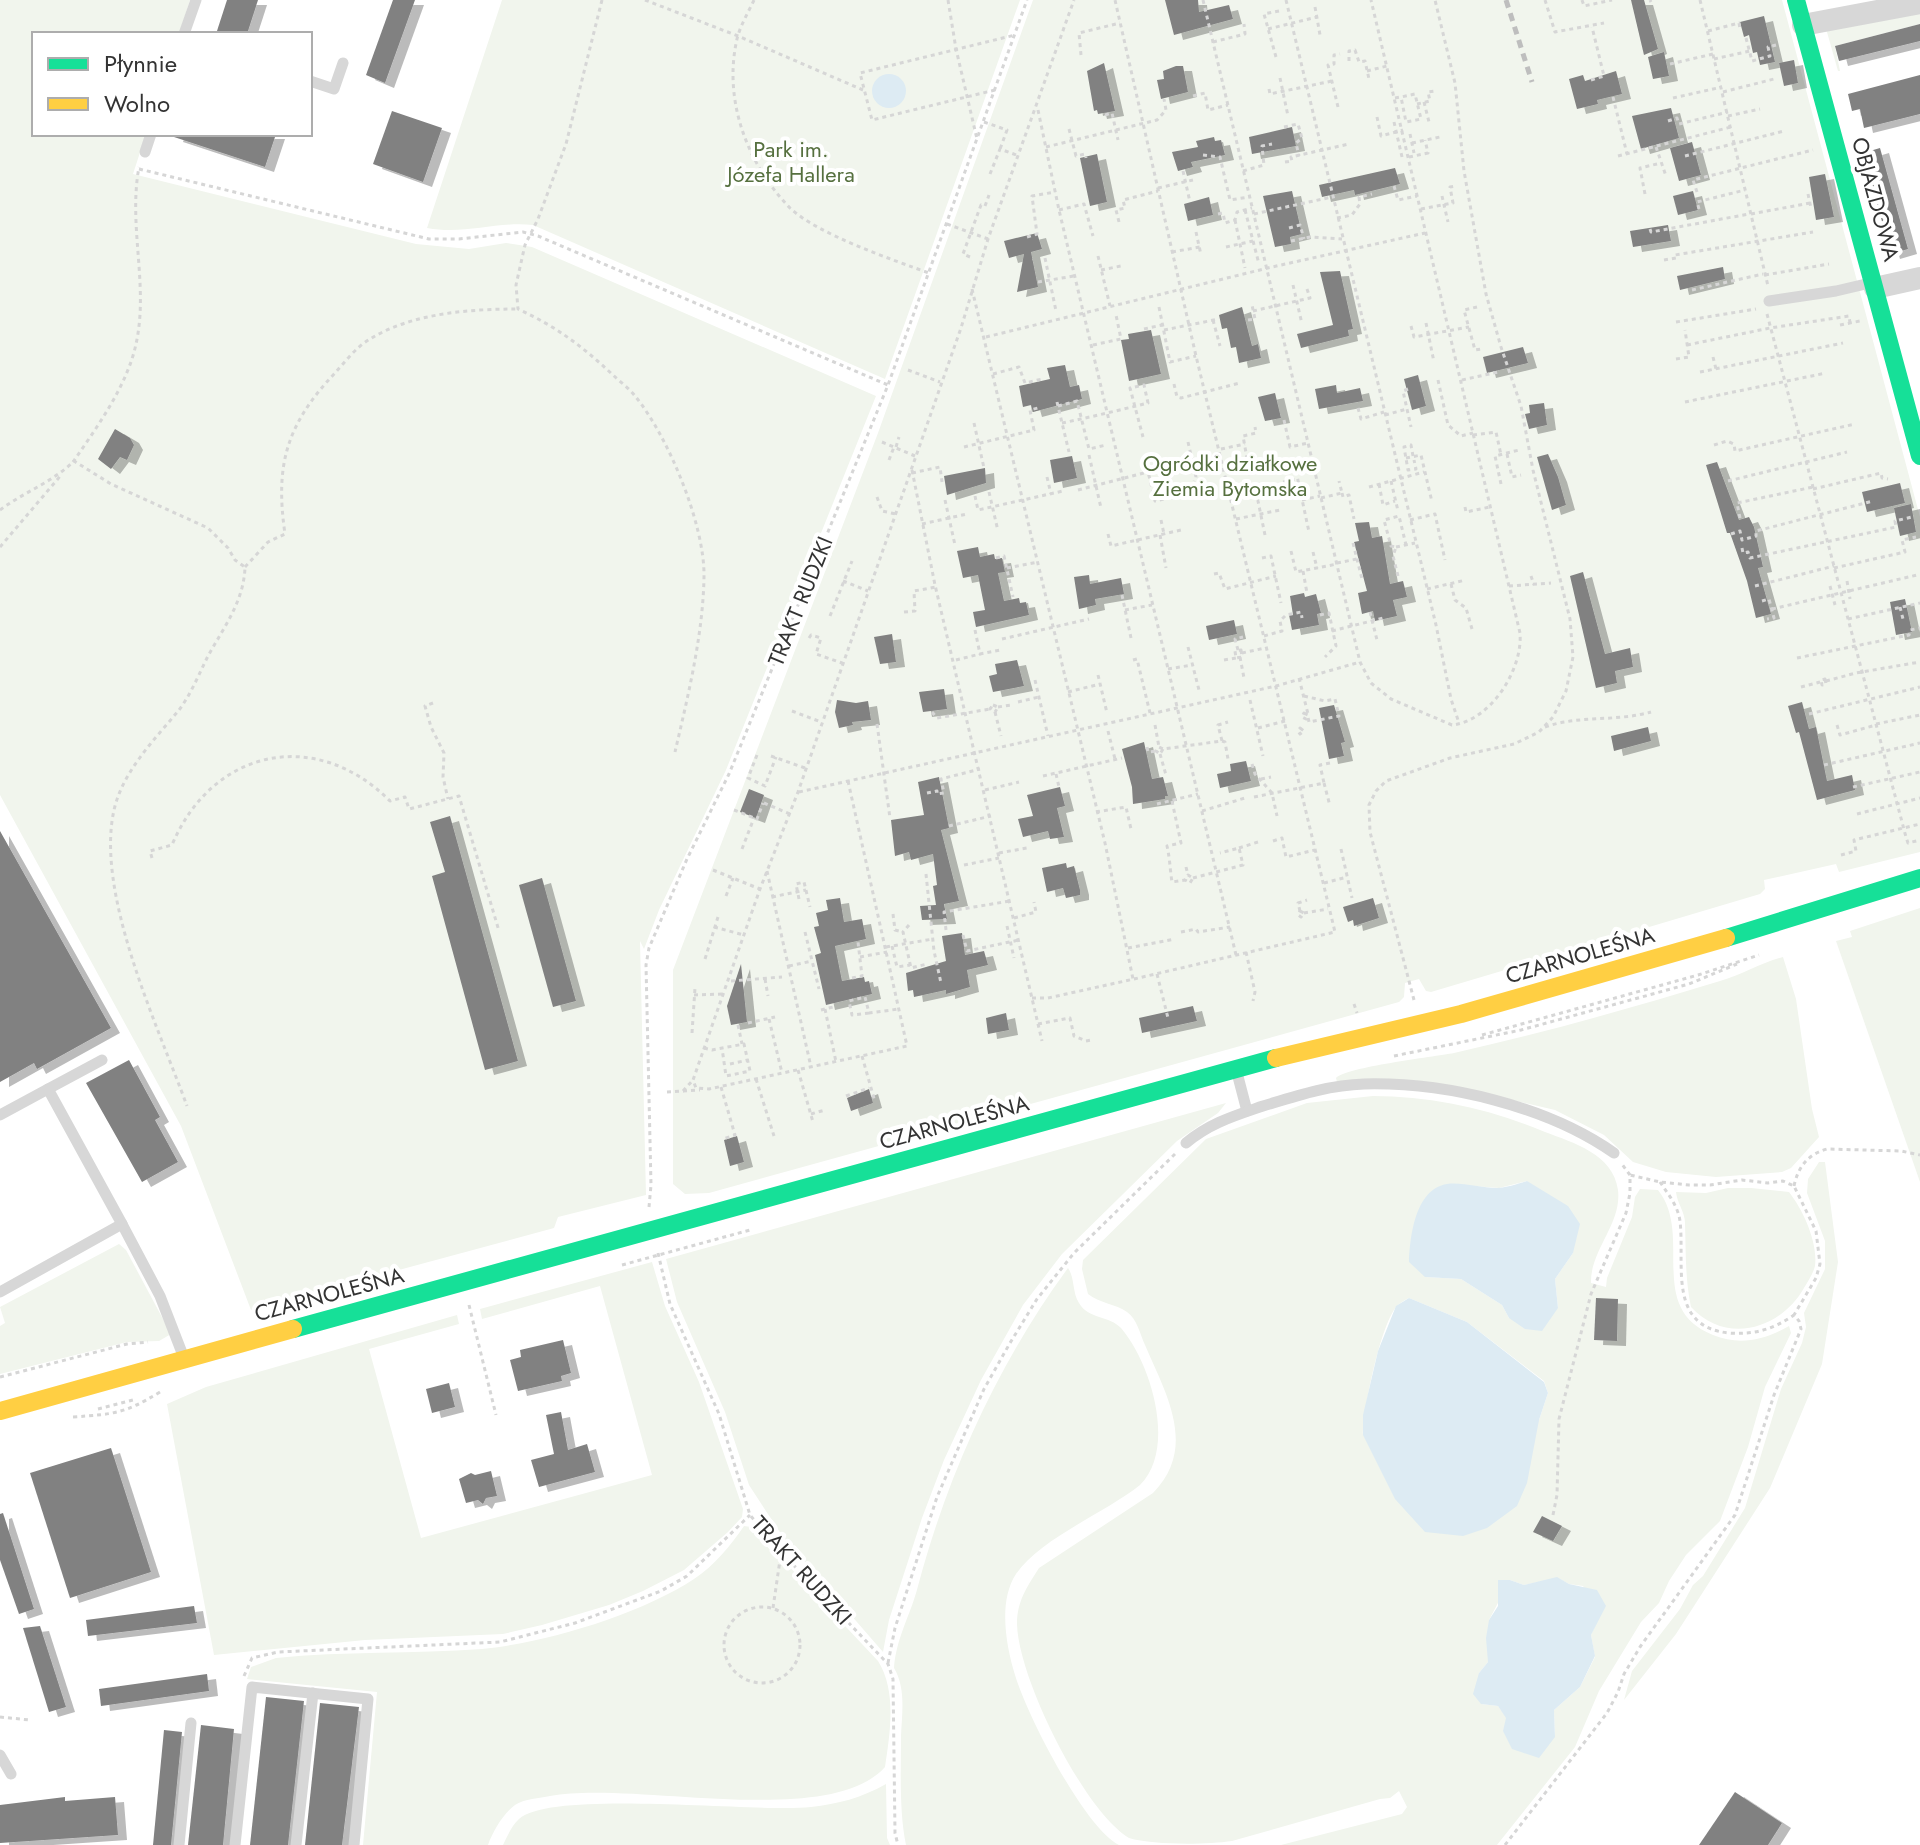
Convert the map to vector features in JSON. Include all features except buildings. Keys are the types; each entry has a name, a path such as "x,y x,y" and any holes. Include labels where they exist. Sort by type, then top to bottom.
{"street":[{"name":"OBJAZDOWA","path":"1796,0 1920,456"},
{"path":"1803,25 1920,3"},
{"path":"1874,285 1920,278"},
{"name":"CZARNOLEŚNA","path":"0,1411 1236,1068 1420,1023 1754,930 1920,878"}],"lane":[{"path":"185,32 196,0"},
{"path":"312,82 334,89 343,63"},
{"path":"145,152 150,136"},
{"path":"1768,305 1874,285"},
{"path":"0,1115 102,1060"},
{"path":"1236,1068 1247,1111"},
{"path":"1186,1143 1205,1127 1247,1111 1316,1090 1363,1084 1408,1086 1463,1094 1570,1127 1614,1153"},
{"path":"48,1089 160,1296 184,1359"},
{"path":"0,1292 122,1224"},
{"path":"235,1845 252,1687 368,1699 354,1845"},
{"path":"296,1845 313,1693"},
{"path":"179,1845 191,1723"},
{"path":"0,1755 11,1774"}],"path":[{"path":"518,309 516,285 525,245 566,144 602,0"},
{"path":"645,0 864,90"},
{"path":"754,0 738,36 732,64 736,115 747,144 766,177 792,209 813,223 875,254 929,273"},
{"path":"948,0 977,139"},
{"name":"TRAKT RUDZKI","path":"648,1211 651,1197 646,965 649,948 687,859 729,774 888,385 1027,0"},
{"path":"683,1091 693,1080 760,889 798,792 961,328 988,239 1074,0"},
{"path":"1032,998 1048,998 1335,932 1196,356 1115,0"},
{"path":"1203,0 1360,662 1371,683 1391,699 1445,724 1459,725 1472,719 1507,682 1518,657 1520,633 1371,0"},
{"path":"1286,0 1459,725"},
{"path":"1420,1023 1370,832 1369,805 1380,786 1396,776 1450,758 1532,738 1545,727 1566,691 1573,657 1572,634 1521,406 1486,294 1464,171 1455,83 1435,0"},
{"path":"1545,0 1555,32 1604,23"},
{"path":"1582,0 1584,6 1612,0"},
{"path":"1702,0 1765,274 1770,328 1777,356 1903,828 1908,843 1920,840"},
{"path":"1315,7 1320,35"},
{"path":"1276,57 1264,14 1279,11"},
{"path":"1268,29 1317,17"},
{"path":"1081,55 1079,33 1120,23"},
{"path":"1708,31 1739,23 1740,29"},
{"path":"1213,42 1245,34 1244,24"},
{"path":"1591,80 1604,76 1592,25"},
{"path":"995,90 872,120 860,73 1015,35"},
{"path":"1746,38 1752,61 1770,56 1768,47 1776,45"},
{"path":"1349,61 1349,51 1355,50 1359,62 1365,61 1369,79"},
{"path":"1670,64 1750,51"},
{"path":"1338,107 1328,65 1334,64 1334,55 1340,54"},
{"path":"1367,71 1387,66"},
{"path":"1280,78 1288,116"},
{"path":"1673,98 1774,79"},
{"path":"1269,89 1270,94 1332,81"},
{"path":"1417,104 1430,101 1428,92 1436,91"},
{"path":"1193,96 1205,93 1208,110 1228,105"},
{"path":"1395,98 1415,94 1421,119 1406,122 1401,97"},
{"path":"1613,97 1627,154"},
{"path":"1046,147 1153,122 1163,116 1166,108 1164,99"},
{"path":"1424,102 1429,122"},
{"path":"1037,106 1074,276 1093,345 1236,955"},
{"path":"1668,121 1677,118 1679,124 1760,109"},
{"path":"1105,115 1112,113 1118,140"},
{"path":"1377,117 1381,136 1403,130"},
{"path":"983,122 1007,130 990,174"},
{"path":"1394,122 1402,157"},
{"path":"1284,127 1298,124 1302,138 1296,143 1299,156"},
{"path":"1618,156 1731,127"},
{"path":"1069,129 1076,156 1085,154 1086,158"},
{"path":"1685,156 1784,131"},
{"path":"1410,134 1414,153"},
{"path":"1412,143 1440,137"},
{"path":"1409,157 1428,153 1425,140"},
{"path":"1243,171 1264,165 1262,146 1272,144"},
{"path":"1285,162 1349,144"},
{"path":"1656,147 1666,176"},
{"path":"1000,149 1019,156"},
{"path":"1697,192 1693,180 1816,149"},
{"path":"0,547 74,461 122,382 136,344 139,266 134,207 139,169 145,152"},
{"path":"1203,155 1220,157 1230,200 1249,197"},
{"path":"1645,194 1640,168 1661,163"},
{"path":"139,169 429,239 470,239 515,232 530,234 888,385"},
{"path":"1183,171 1190,202"},
{"path":"1119,222 1116,210 1125,208 1123,200 1193,180"},
{"path":"1394,186 1398,200 1417,196"},
{"path":"1420,209 1453,203 1450,187 1457,186"},
{"path":"1699,209 1697,202 1745,190"},
{"path":"1027,237 1037,234 1032,196 1055,192"},
{"path":"1337,218 1352,215 1360,204 1359,197 1372,194"},
{"path":"1650,229 1651,232 1811,206 1808,194"},
{"path":"970,257 963,254 981,205 985,206 989,195"},
{"path":"1442,196 1448,222"},
{"path":"1253,214 1332,197"},
{"path":"1059,210 1084,204 1093,236"},
{"path":"1245,268 1235,220 1237,212 1252,208"},
{"path":"1245,210 1259,264"},
{"path":"1218,214 1223,213 1225,223 1235,220"},
{"path":"947,224 988,239"},
{"path":"1289,228 1300,225 1304,239"},
{"path":"1196,232 1201,255"},
{"path":"1664,260 1676,258 1675,255 1813,232"},
{"path":"984,337 1425,233"},
{"path":"1291,241 1342,239"},
{"path":"1226,247 1253,241"},
{"path":"1172,252 1200,247"},
{"path":"1098,256 1110,306"},
{"path":"1045,258 1056,311"},
{"path":"1692,290 1829,264"},
{"path":"1101,270 1121,266"},
{"path":"1038,282 1074,276"},
{"path":"1293,285 1302,324"},
{"path":"972,289 1134,979"},
{"path":"1253,311 1310,298 1307,289"},
{"path":"1248,320 1255,319 1252,305"},
{"path":"1676,322 1768,305"},
{"path":"1159,307 1170,362 1196,356"},
{"path":"1477,307 1464,310 1475,350 1482,349"},
{"path":"187,1106 144,990 117,904 111,833 115,806 127,779 150,744 182,706 238,603 245,581 245,567 268,542 285,534 280,501 282,464 288,441 328,380 370,339 431,316 518,309 554,326 586,349 636,396 668,450 686,492 697,528 704,575 689,693 675,752"},
{"path":"1093,345 1121,339 1116,315"},
{"path":"1687,345 1849,316 1850,323"},
{"path":"1163,331 1219,319"},
{"path":"1213,320 1220,346"},
{"path":"1840,325 1861,321"},
{"path":"1426,323 1434,362"},
{"path":"1144,329 1162,325"},
{"path":"1411,326 1414,337 1469,327"},
{"path":"1676,359 1689,357 1685,330"},
{"path":"1700,372 1843,343"},
{"path":"1713,357 1716,369"},
{"path":"993,374 1019,367 1025,383 1042,379"},
{"path":"908,370 940,382"},
{"path":"1461,381 1498,372"},
{"path":"1685,402 1826,373"},
{"path":"1438,380 1448,425 1461,436 1496,432 1501,455"},
{"path":"1174,384 1179,398 1240,383"},
{"path":"1062,423 1108,413 1135,406 1148,403 1144,385 1130,388 1135,406 1143,437"},
{"path":"1408,389 1403,391 1411,427"},
{"path":"1069,452 1057,404 1077,401 1089,449 1106,445"},
{"path":"964,447 1034,430 1030,410 1038,408"},
{"path":"1358,408 1361,419 1407,409"},
{"path":"1284,420 1290,447 1308,443"},
{"path":"974,423 984,468"},
{"path":"1714,445 1727,441 1734,444 1735,451 1855,424"},
{"path":"1250,475 1243,436 1256,433 1255,427"},
{"path":"889,460 899,437"},
{"path":"882,442 915,456"},
{"path":"1188,442 1196,477 1194,481"},
{"path":"1219,449 1245,444"},
{"path":"1411,445 1414,458 1416,469 1408,470 1404,447 1411,445"},
{"path":"1501,484 1495,456 1519,450"},
{"path":"1728,481 1847,452"},
{"path":"1506,453 1512,477 1521,475"},
{"path":"1089,455 1101,508"},
{"path":"1181,464 1221,455"},
{"path":"1406,459 1421,455 1432,502"},
{"path":"1145,459 1155,501 1169,498 1175,493"},
{"path":"0,510 18,496 62,473 74,461"},
{"path":"74,461 111,484 208,528 235,560 245,567"},
{"path":"912,466 936,587 1042,1041"},
{"path":"912,473 940,467 942,482"},
{"path":"1078,490 1167,467"},
{"path":"1296,471 1309,532"},
{"path":"1369,487 1424,472"},
{"path":"1740,518 1737,503 1881,473 1882,478 1888,479"},
{"path":"1047,477 1051,494"},
{"path":"1283,482 1297,479"},
{"path":"1339,481 1343,497 1349,495 1354,519"},
{"path":"1391,481 1398,511"},
{"path":"1379,484 1383,505 1395,501"},
{"path":"1265,535 1258,501 1262,499 1261,490 1276,485"},
{"path":"975,496 978,510 1063,491"},
{"path":"989,492 998,531"},
{"path":"1302,500 1342,493"},
{"path":"877,497 882,511 896,514"},
{"path":"945,500 955,545"},
{"path":"1731,534 1740,531 1742,540 1756,536 1756,531 1873,501"},
{"path":"1465,507 1466,512 1490,507"},
{"path":"1236,519 1280,510"},
{"path":"922,524 967,514"},
{"path":"1410,520 1435,514 1445,560"},
{"path":"1777,515 1779,525"},
{"path":"1406,545 1399,516 1384,520 1391,546 1396,547 1406,545 1415,543"},
{"path":"1742,548 1750,558 1896,527 1895,521 1912,517"},
{"path":"1161,520 1166,568"},
{"path":"1108,534 1111,546 1181,530"},
{"path":"1755,586 1905,552 1902,540 1916,537"},
{"path":"1353,543 1362,579"},
{"path":"1396,547 1393,556 1398,576"},
{"path":"1291,551 1296,572 1357,559"},
{"path":"1313,552 1317,568"},
{"path":"996,558 1004,556 1013,597"},
{"path":"1262,558 1271,556 1281,603"},
{"path":"830,616 852,561"},
{"path":"1006,568 1038,562"},
{"path":"1814,564 1816,571"},
{"path":"1303,571 1307,593"},
{"path":"1214,574 1219,573 1225,589 1276,576"},
{"path":"1772,609 1917,575"},
{"path":"1531,576 1534,585"},
{"path":"1427,589 1466,580"},
{"path":"843,581 868,591"},
{"path":"1847,581 1850,599"},
{"path":"1509,586 1551,583"},
{"path":"1451,584 1455,600 1466,608 1472,629"},
{"path":"1830,586 1835,605"},
{"path":"904,612 915,611 914,591 936,587"},
{"path":"1122,595 1131,638"},
{"path":"1762,601 1769,599 1772,609 1774,618 1767,619"},
{"path":"1848,619 1920,603"},
{"path":"1125,610 1152,605"},
{"path":"1900,607 1903,619"},
{"path":"1264,636 1282,631 1280,621 1286,615 1301,612 1302,618"},
{"path":"1370,612 1377,640"},
{"path":"1320,615 1329,613 1336,646 1325,657"},
{"path":"1332,631 1383,618"},
{"path":"1002,639 1089,619"},
{"path":"1797,658 1909,635 1910,630 1920,628"},
{"path":"975,630 980,654"},
{"path":"809,638 811,635 821,638 816,654 842,663"},
{"path":"1243,637 1235,639 1244,678"},
{"path":"1188,647 1199,690"},
{"path":"1224,660 1267,647"},
{"path":"955,661 1000,650"},
{"path":"1133,660 1137,659 1150,713"},
{"path":"798,792 1276,686 1360,662"},
{"path":"1801,687 1820,682 1824,685 1826,681 1862,672 1920,662"},
{"path":"1167,669 1192,665"},
{"path":"1098,675 1107,713"},
{"path":"1299,678 1309,722 1339,716 1335,699 1325,701 1304,696"},
{"path":"1035,680 1048,736"},
{"path":"1068,692 1100,684"},
{"path":"1809,714 1920,687"},
{"path":"1018,702 1039,697"},
{"path":"1250,700 1263,756"},
{"path":"433,703 425,706 444,753 443,777 448,799"},
{"path":"932,712 937,718 1011,705"},
{"path":"994,709 1001,736"},
{"path":"792,711 821,722"},
{"path":"1545,727 1574,720 1611,720 1651,712"},
{"path":"1837,725 1840,735 1920,715"},
{"path":"1301,728 1307,717"},
{"path":"1258,728 1285,721"},
{"path":"1228,722 1218,725 1228,759"},
{"path":"877,724 890,818"},
{"path":"1155,725 1166,775"},
{"path":"1108,731 1115,759"},
{"path":"1147,747 1148,752 1222,741"},
{"path":"1824,765 1920,743"},
{"path":"757,755 748,778 765,786 774,757 805,768"},
{"path":"152,858 150,851 172,845 192,806 214,784 241,768 272,758 303,757 334,763 365,778 390,801 405,797 409,809 459,796 499,931"},
{"path":"1043,776 1122,758"},
{"path":"1330,763 1320,765 1330,806"},
{"path":"1252,764 1255,774 1272,793 1277,816"},
{"path":"927,793 944,793 941,779 980,769"},
{"path":"1853,787 1920,772"},
{"path":"1056,774 1059,787"},
{"path":"1261,779 1271,777"},
{"path":"667,1092 721,1087 907,1046 848,781"},
{"path":"985,790 1019,782"},
{"path":"1254,797 1324,783"},
{"path":"1157,804 1198,794"},
{"path":"1202,811 1245,798"},
{"path":"1857,814 1920,798"},
{"path":"1172,801 1181,843 1167,846 1172,882 1243,865 1239,848"},
{"path":"742,849 762,803 790,814"},
{"path":"1096,812 1126,807 1131,829"},
{"path":"734,810 754,818"},
{"path":"949,826 991,816"},
{"path":"1841,855 1856,851 1854,840 1920,824"},
{"path":"1273,841 1282,838 1286,857 1315,850"},
{"path":"1220,853 1258,842"},
{"path":"964,865 1027,848"},
{"path":"1341,849 1352,898"},
{"path":"1186,867 1189,878"},
{"path":"713,870 760,889"},
{"path":"767,871 811,1068"},
{"path":"926,874 941,983"},
{"path":"1323,883 1347,877"},
{"path":"726,896 733,878"},
{"path":"799,899 796,884 804,882 810,907"},
{"path":"772,897 806,890"},
{"path":"1307,900 1298,903 1302,912 1329,908"},
{"path":"946,930 944,912 1010,901"},
{"path":"1014,918 1036,912 1034,902"},
{"path":"893,914 895,930 903,932"},
{"path":"705,959 718,917"},
{"path":"903,932 909,925"},
{"path":"1007,926 1014,958"},
{"path":"714,927 744,935"},
{"path":"1181,932 1196,929 1207,932 1230,927"},
{"path":"805,932 819,989"},
{"path":"903,932 910,965"},
{"path":"963,935 967,951 1019,940"},
{"path":"860,957 892,946 933,939"},
{"path":"1127,948 1175,939"},
{"path":"852,978 862,976 858,942"},
{"path":"892,946 897,967 927,964"},
{"path":"1246,952 1255,992 1253,1001"},
{"path":"1389,1057 1521,1030 1689,984 1763,954"},
{"path":"788,966 812,961"},
{"path":"1157,974 1168,1018"},
{"path":"730,981 782,977"},
{"path":"765,979 768,996"},
{"path":"692,1033 695,988"},
{"path":"694,995 725,994"},
{"path":"869,1013 865,997 849,1001 852,1015 869,1013 899,1009"},
{"path":"833,1007 823,1009 836,1062"},
{"path":"748,1023 775,1017"},
{"path":"1038,1024 1070,1018 1074,1036 1092,1040"},
{"path":"769,1019 782,1074"},
{"path":"722,1048 726,1076 750,1071 738,1025"},
{"path":"704,1048 742,1044"},
{"path":"862,1056 875,1102"},
{"path":"730,1064 748,1060"},
{"path":"798,1070 813,1122"},
{"path":"756,1079 774,1136"},
{"path":"693,1080 701,1090"},
{"path":"721,1087 735,1135 723,1139"},
{"path":"846,1096 870,1088"},
{"path":"811,1114 825,1110"},
{"path":"898,1845 894,1805 893,1679 888,1664 895,1628 937,1497 984,1389 1037,1299 1074,1253 1186,1143"},
{"path":"1660,1182 1675,1205 1680,1221 1679,1255 1688,1310 1702,1325 1725,1333 1747,1334 1766,1330 1794,1315 1816,1278 1820,1264 1816,1231 1794,1186 1797,1173 1805,1162 1816,1152 1827,1149 1901,1151 1920,1155"},
{"path":"1614,1153 1630,1175 1660,1182 1710,1185 1742,1180 1783,1181 1794,1186"},
{"path":"1553,1515 1557,1495 1559,1419 1591,1294 1626,1213 1630,1175"},
{"path":"618,1266 762,1226"},
{"name":"TRAKT RUDZKI","path":"658,1248 670,1304 719,1414 750,1515 888,1664"},
{"path":"462,1282 496,1415"},
{"path":"1505,1845 1607,1713 1640,1647 1735,1515 1774,1395 1801,1329 1794,1315"},
{"path":"0,1371 2,1376 127,1344 159,1341"},
{"path":"66,1417 119,1413 160,1392"},
{"path":"252,1687 245,1682 245,1670 252,1658 261,1655 500,1642 610,1611 661,1591 687,1576 750,1515"},
{"path":"773,1608 781,1552"},
{"path":"751,1608 773,1608 792,1621 801,1642 800,1653 789,1673 768,1683 757,1683 736,1673 729,1664 724,1642 726,1631 732,1621 751,1608"},
{"path":"0,1717 30,1720"}],"green space":[{"path":"0,0 190,0 180,32 32,32 32,136 145,136 133,174 416,244 469,249 506,243 532,247 876,396 726,770 659,910 644,949 640,941 646,1195 558,1217 554,1228 251,1310 181,1126 0,795"},
{"name":"Park im. Józefa Hallera","path":"502,0 1020,0 885,379 533,225 455,230 427,228"},
{"name":"Ogródki działkowe Ziemia Bytomska","path":"1033,0 1782,0 1920,517 1920,852 1839,872 1836,864 1764,880 1765,889 1760,894 1431,992 1426,991 1419,979 1405,983 1404,997 1399,1002 709,1193 685,1194 673,1184 673,970 878,433"},
{"path":"1920,7 1920,24 1835,46 1838,71 1825,25"},
{"path":"1920,908 1920,1182 1836,941 1852,937 1850,931"},
{"path":"1783,957 1796,999 1819,1137 1791,1168 1782,1172 1716,1177 1666,1172 1633,1162 1604,1135 1555,1110 1455,1087 1337,1082 1336,1078 1356,1070 1454,1053 1621,1010 1728,978"},
{"path":"1373,1096 1439,1101 1503,1117 1580,1146 1609,1167 1618,1190 1615,1214 1595,1259 1591,1283 1606,1287 1640,1189 1658,1190 1668,1208 1672,1228 1675,1289 1681,1307 1693,1323 1713,1335 1742,1341 1761,1338 1789,1326 1791,1333 1765,1387 1748,1447 1720,1521 1686,1555 1659,1603 1641,1622 1599,1691 1575,1747 1497,1845 1281,1845 1402,1814 1407,1807 1399,1791 1390,1798 1232,1841 1179,1844 1129,1838 1111,1823 1074,1772 1041,1708 1020,1647 1017,1624 1019,1608 1039,1568 1153,1493 1174,1457 1176,1439 1169,1401 1138,1327 1127,1312 1088,1294 1083,1260 1206,1139 1307,1103","holes":["1527,1181 1573,1253 1555,1279 1558,1308 1509,1318 1502,1305 1461,1279 1425,1277 1447,1184 1499,1188","1409,1298 1467,1322 1544,1381 1548,1393 1539,1420 1363,1435 1379,1347 1398,1305","1558,1578 1583,1586 1600,1615 1591,1635 1595,1657 1580,1687 1554,1710 1555,1737 1507,1718 1498,1706 1481,1704 1479,1673 1488,1662 1489,1620 1510,1580 1524,1585"]},
{"path":"1226,1103 1218,1113 1177,1141 1062,1254 1023,1305 981,1380 944,1460 889,1620 883,1652 783,1537 749,1485 725,1412 677,1302 666,1259"},
{"path":"1819,1162 1825,1162 1838,1262 1822,1364 1770,1488 1676,1634 1624,1700 1632,1671 1680,1609 1693,1585 1703,1576 1745,1508 1781,1389 1802,1343 1806,1327 1804,1313 1825,1269 1825,1241 1807,1193 1808,1179"},
{"path":"1728,1188 1789,1192 1804,1217 1814,1247 1814,1269 1794,1302 1781,1314 1752,1328 1720,1326 1705,1319 1691,1307 1689,1297 1685,1219 1676,1192 1706,1193"},
{"path":"119,1244 126,1250 171,1334 159,1341 127,1342 0,1374 0,1326 5,1323 0,1307"},
{"path":"652,1262 665,1306 699,1382 743,1509 742,1517 728,1532 684,1570 643,1591 609,1605 542,1625 503,1634 365,1640 214,1655 167,1404 206,1387 457,1315 459,1324 369,1349 421,1538 652,1475 600,1286 482,1319 480,1309"},
{"path":"1068,1268 1077,1299 1083,1308 1121,1328 1142,1362 1156,1406 1157,1450 1151,1469 1140,1485 1057,1537 1027,1561 1010,1585 1005,1624 1015,1675 1044,1742 1090,1816 1119,1845 906,1845 901,1791 902,1701 894,1668 898,1646 944,1502 978,1420 1020,1341"},
{"path":"744,1526 751,1527 775,1556 785,1562 878,1661 884,1673 890,1699 885,1767 858,1786 821,1796 776,1800 586,1793 550,1796 515,1805 499,1823 488,1845 363,1845 377,1692 247,1679 251,1667 276,1658 482,1649 535,1640 592,1625 648,1604 694,1579 722,1555"},
{"path":"886,1784 887,1838 890,1845 503,1845 519,1819 539,1810 611,1804 811,1807 849,1800"}],"shaded area":[{"path":"889,74 901,79 906,91 901,103 889,108 877,103 872,91 877,79"},
{"path":"1527,1181 1568,1206 1580,1224 1573,1253 1555,1279 1558,1308 1542,1331 1525,1329 1509,1318 1502,1305 1461,1279 1425,1277 1409,1262 1416,1216 1421,1204 1436,1188 1453,1184 1500,1188"},
{"path":"1409,1298 1467,1322 1544,1382 1548,1393 1539,1420 1527,1483 1517,1506 1487,1528 1463,1536 1425,1532 1395,1499 1363,1435 1363,1415 1378,1351 1396,1306"},
{"path":"1557,1577 1569,1584 1597,1590 1606,1606 1591,1635 1595,1656 1580,1687 1554,1710 1555,1737 1539,1758 1512,1749 1503,1731 1506,1718 1498,1706 1481,1704 1473,1694 1479,1673 1488,1662 1486,1638 1489,1620 1498,1606 1498,1580 1524,1585"}],"railway":[{"path":"1506,0 1532,82"}],"traffic: fast":[{"path":"1796,0 1920,456"},
{"path":"1726,938 1920,878"},
{"path":"293,1329 1276,1058"}],"traffic: slow":[{"path":"1276,1058 1461,1014 1726,938"},
{"path":"0,1411 293,1329"}]}
